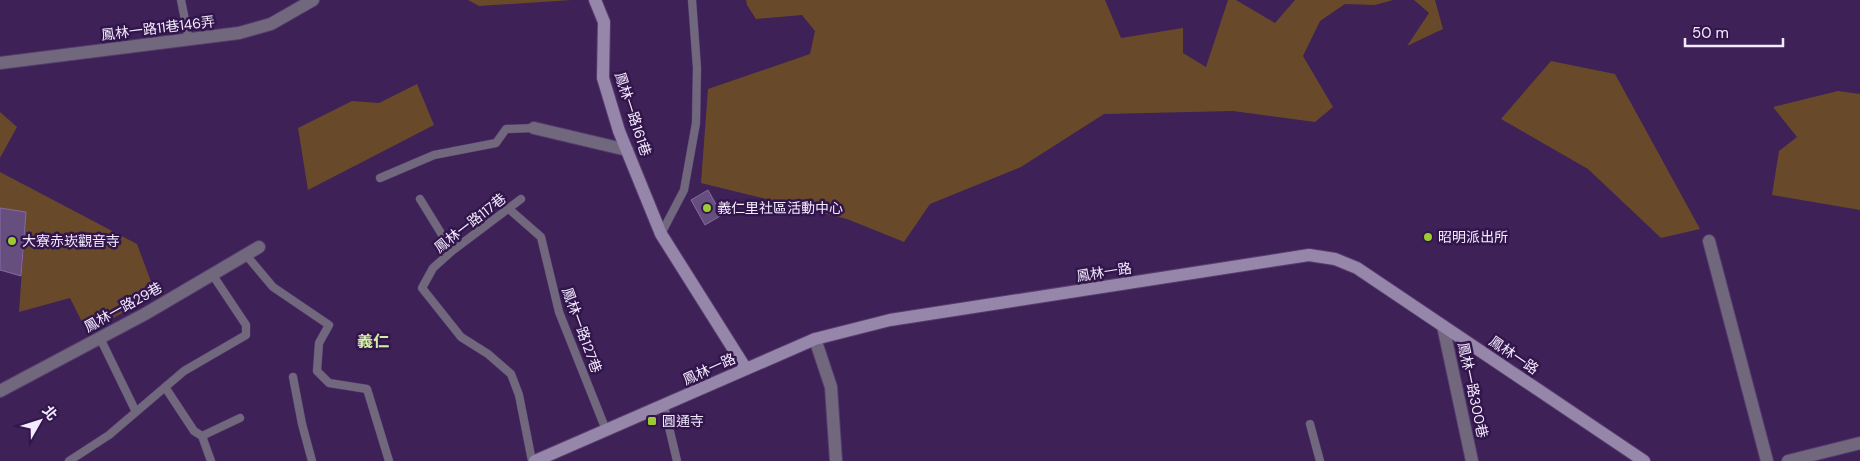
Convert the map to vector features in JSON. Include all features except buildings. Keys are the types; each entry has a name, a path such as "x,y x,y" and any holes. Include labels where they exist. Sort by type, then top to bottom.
{"street":[{"name":"鳳林一路11巷146弄","path":"0,63 239,34 272,24 313,0"},
{"name":"鳳林一路161巷","path":"595,0 604,22 603,78 627,150 661,234 746,369"},
{"path":"534,128 627,150"},
{"path":"1709,241 1767,461"},
{"name":"鳳林一路29巷","path":"0,391 100,338 259,247"},
{"name":"鳳林一路","path":"534,461 815,339 890,320 1309,255 1334,259 1357,268 1644,461"},
{"name":"鳳林一路300巷","path":"1443,326 1472,461"},
{"path":"815,339 831,387 836,461"},
{"path":"1788,461 1860,443"}],"lane":[{"path":"181,0 189,40"},
{"path":"661,234 684,190 696,123 696,68 692,0"},
{"path":"380,178 434,155 496,143 506,129 534,128"},
{"path":"420,199 452,251"},
{"name":"鳳林一路117巷","path":"521,199 452,251 433,268 422,288 461,337 488,354 511,374 519,395 534,461"},
{"name":"鳳林一路127巷","path":"510,209 540,237 558,312 606,430"},
{"path":"246,255 273,287 329,325 319,343 317,371 329,383 367,389 389,461"},
{"path":"69,461 109,435 184,371 246,335 246,325 212,274"},
{"path":"100,338 136,412"},
{"path":"293,377 302,424 312,461"},
{"path":"165,387 194,432 202,436 211,461"},
{"path":"664,406 677,461"},
{"path":"202,436 240,418"},
{"path":"1310,424 1320,461"}],"shaded area":[{"path":"468,0 572,0 479,6"},
{"path":"746,0 1105,0 1121,38 1183,28 1183,53 1206,67 1228,0 1236,0 1275,23 1295,0 1393,0 1375,5 1345,4 1320,21 1303,56 1333,107 1315,122 1233,111 1104,114 1021,167 930,204 904,242 847,219 701,183 708,89 810,54 815,31 802,15 756,19"},
{"path":"1414,0 1435,0 1443,29 1407,46 1429,13"},
{"path":"1551,61 1615,74 1700,229 1661,238 1588,169 1501,119"},
{"path":"417,84 434,125 308,190 298,128 352,101 379,103"},
{"path":"1838,91 1860,94 1860,210 1772,195 1779,151 1797,137 1773,107"},
{"path":"0,112 17,127 0,158"},
{"path":"0,172 137,244 156,295 87,332 70,298 19,312 26,213 0,208"}],"place":[{"name":"義仁里社區活動中心","path":"707,208"},
{"name":"昭明派出所","path":"1428,237"},
{"name":"大寮赤崁觀音寺","path":"12,241"},
{"name":"圓通寺","path":"652,421"}],"district":[{"name":"義仁","path":"373,341"}]}
